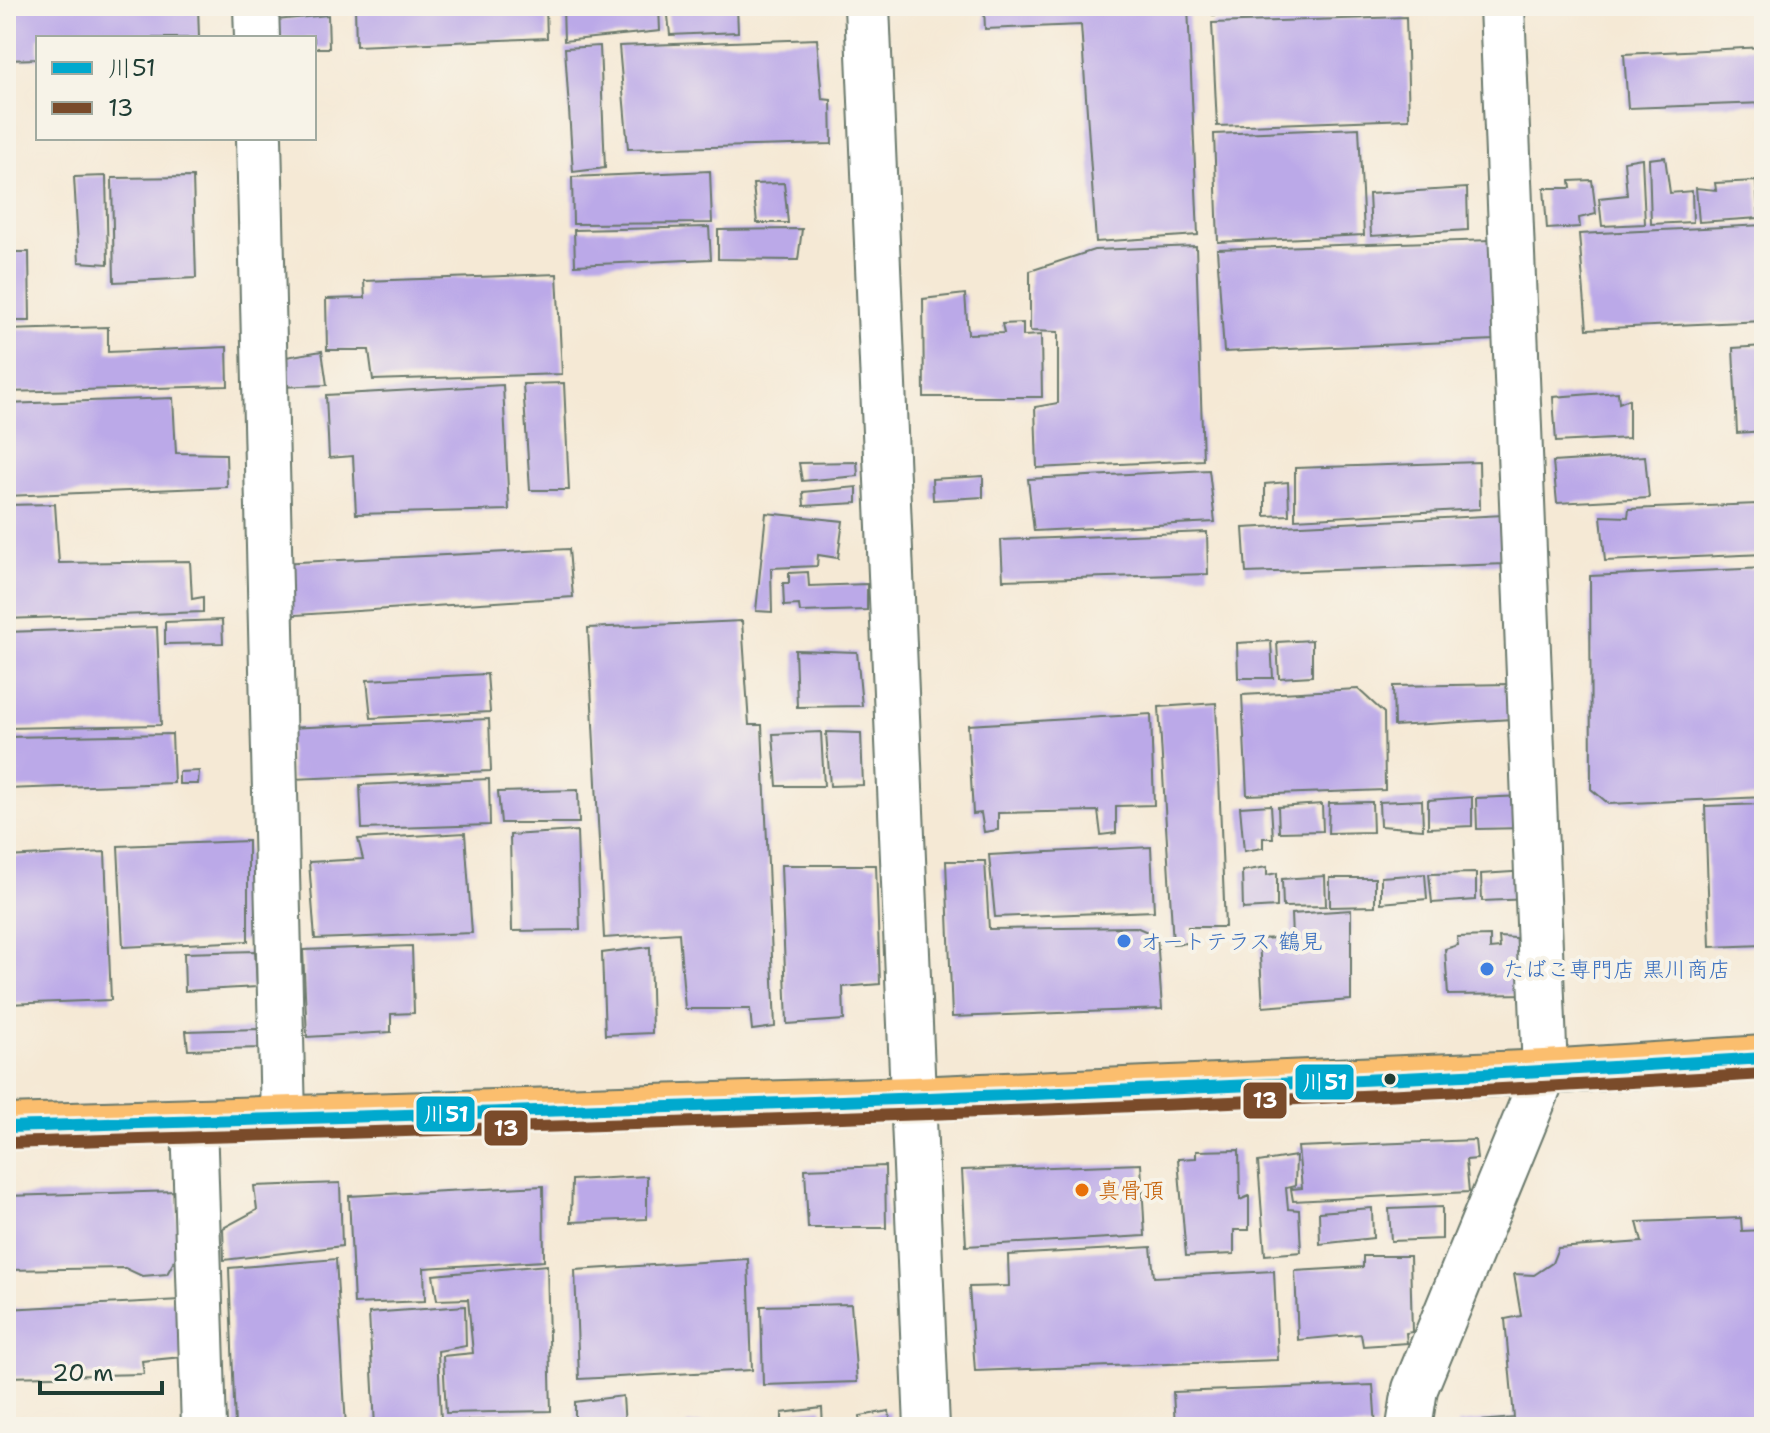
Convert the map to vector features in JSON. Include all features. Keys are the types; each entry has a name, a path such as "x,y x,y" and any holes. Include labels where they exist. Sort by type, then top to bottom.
{"main road":[{"path":"6,1127 913,1099 1545,1072 1764,1058"}],"street":[{"path":"256,6 257,36"},
{"path":"867,6 927,1427"},
{"path":"1409,1427 1415,1389 1545,1072 1502,6"},
{"path":"259,140 283,1118"},
{"path":"194,1121 204,1427"}],"building":[{"path":"6,6 198,6 199,36 36,36 36,59 6,60"},
{"path":"355,6 546,6 547,38 356,46"},
{"path":"563,6 659,6 660,31 564,41"},
{"path":"667,6 737,6 738,32 670,35"},
{"path":"984,6 1188,6 1198,235 1096,242 1081,25 985,29"},
{"path":"1213,6 1402,6 1403,9 1213,15"},
{"path":"328,15 329,48 316,48 316,36 277,36 276,20"},
{"path":"1406,17 1409,119 1217,126 1212,23"},
{"path":"817,39 822,99 831,100 832,144 628,149 619,46"},
{"path":"600,46 605,168 573,172 565,48"},
{"path":"1764,47 1764,103 1628,108 1624,54"},
{"path":"1359,128 1364,235 1218,242 1214,134"},
{"path":"1665,157 1670,193 1692,191 1693,222 1651,224 1649,159"},
{"path":"1642,158 1645,224 1602,226 1599,198 1627,195 1624,161"},
{"path":"710,171 712,223 573,224 572,177"},
{"path":"106,176 108,264 79,262 74,177"},
{"path":"193,177 196,278 114,282 112,178"},
{"path":"1592,180 1596,214 1579,218 1580,227 1547,229 1544,188 1571,188 1570,181"},
{"path":"1756,181 1759,218 1699,222 1696,188 1716,190 1715,183"},
{"path":"784,183 788,223 757,223 753,184"},
{"path":"1467,188 1468,230 1371,236 1369,194"},
{"path":"1764,225 1764,321 1587,329 1579,234"},
{"path":"709,227 711,259 575,265 574,230"},
{"path":"802,229 798,260 718,259 718,230"},
{"path":"1491,240 1494,340 1224,352 1217,249"},
{"path":"1196,246 1203,460 1037,468 1035,407 1058,403 1058,332 1030,331 1030,271 1094,250"},
{"path":"6,252 29,252 30,321 6,321"},
{"path":"557,274 562,374 373,380 369,350 327,350 326,299 365,298 364,281"},
{"path":"965,294 968,334 1004,333 1002,324 1023,323 1023,336 1041,335 1042,397 924,397 923,299"},
{"path":"108,327 108,352 227,347 228,386 6,392 6,330"},
{"path":"1764,346 1764,431 1737,433 1733,348"},
{"path":"322,351 327,385 280,387 280,358"},
{"path":"564,383 569,490 530,490 523,384"},
{"path":"503,385 509,510 356,514 353,456 329,458 326,395"},
{"path":"1618,392 1619,403 1629,399 1629,438 1556,442 1553,397"},
{"path":"173,398 176,453 226,454 227,487 6,496 6,404"},
{"path":"1645,456 1649,498 1557,503 1553,462"},
{"path":"857,462 858,476 802,481 799,463"},
{"path":"1479,462 1480,509 1295,519 1295,468"},
{"path":"1209,470 1215,522 1034,531 1028,479"},
{"path":"983,476 983,497 933,500 932,479"},
{"path":"1288,482 1289,515 1265,516 1265,484"},
{"path":"857,487 857,503 804,506 803,492"},
{"path":"55,504 59,563 190,561 192,599 203,597 203,612 6,619 6,505"},
{"path":"1758,504 1759,509 1764,509 1764,554 1605,561 1601,516 1628,517 1629,509"},
{"path":"766,513 843,521 838,558 818,555 817,566 771,568 772,612 756,611"},
{"path":"1504,515 1506,564 1246,573 1243,528"},
{"path":"1207,532 1208,574 1003,580 1001,540"},
{"path":"569,549 573,597 281,616 278,563"},
{"path":"1764,568 1764,797 1609,804 1591,789 1590,576"},
{"path":"808,572 809,586 867,584 867,610 800,612 799,605 784,606 783,583 789,583 789,573"},
{"path":"222,620 223,643 165,644 165,622"},
{"path":"742,621 749,725 762,725 775,1027 752,1030 750,1009 685,1009 679,933 604,938 588,628"},
{"path":"157,627 161,725 6,728 6,632"},
{"path":"1312,640 1312,676 1279,678 1277,642"},
{"path":"1271,641 1273,678 1238,678 1237,643"},
{"path":"795,650 857,652 862,706 797,707"},
{"path":"487,674 490,712 371,718 367,680"},
{"path":"1510,684 1512,719 1394,726 1393,686"},
{"path":"1358,689 1384,713 1385,790 1247,795 1242,695"},
{"path":"1216,703 1225,927 1188,927 1188,943 1173,944 1159,707"},
{"path":"1151,714 1154,805 1116,806 1116,833 1101,835 1098,811 998,813 998,830 984,832 981,813 973,814 968,725"},
{"path":"489,719 491,771 292,779 287,728"},
{"path":"821,732 824,786 777,786 773,734"},
{"path":"826,732 861,733 863,785 830,786"},
{"path":"172,734 174,783 6,789 6,737"},
{"path":"199,771 198,784 179,784 179,772"},
{"path":"489,779 490,825 362,829 360,785"},
{"path":"578,790 579,823 501,823 498,792"},
{"path":"1525,796 1525,828 1477,829 1476,798"},
{"path":"1472,797 1472,826 1428,828 1428,800"},
{"path":"1422,800 1423,829 1380,826 1379,802"},
{"path":"1372,802 1373,832 1328,833 1329,803"},
{"path":"1322,804 1323,831 1279,832 1278,807"},
{"path":"1764,804 1764,945 1710,947 1705,806"},
{"path":"1271,805 1273,838 1263,838 1263,848 1244,851 1240,807"},
{"path":"577,831 580,930 512,931 510,835"},
{"path":"465,833 472,933 315,939 309,862 363,859 358,839"},
{"path":"248,841 248,941 123,947 118,846"},
{"path":"1151,847 1154,911 995,917 989,855"},
{"path":"105,852 111,1000 6,1004 6,857"},
{"path":"946,861 985,861 989,929 1136,927 1157,936 1162,1009 952,1017"},
{"path":"781,865 876,865 880,984 843,987 844,1020 787,1024"},
{"path":"1267,867 1267,875 1277,873 1277,907 1243,909 1242,871"},
{"path":"1528,871 1530,899 1482,901 1481,874"},
{"path":"1476,873 1476,900 1432,903 1429,874"},
{"path":"1425,874 1427,899 1381,903 1381,877"},
{"path":"1325,876 1326,906 1283,907 1282,879"},
{"path":"1330,878 1375,878 1375,906 1330,907"},
{"path":"1351,910 1351,1000 1263,1007 1259,939 1292,937 1291,914"},
{"path":"1490,936 1490,949 1500,948 1499,937 1533,939 1532,994 1448,995 1445,949 1458,945 1457,937"},
{"path":"412,946 414,1013 391,1014 391,1032 307,1037 303,950"},
{"path":"650,947 652,1033 605,1035 602,953"},
{"path":"255,951 257,987 185,991 184,953"},
{"path":"259,1029 261,1048 188,1050 186,1031"},
{"path":"1475,1140 1477,1159 1466,1160 1469,1192 1293,1201 1291,1189 1302,1188 1298,1147"},
{"path":"1239,1150 1240,1200 1249,1196 1249,1230 1234,1230 1234,1254 1186,1256 1178,1159 1196,1158 1196,1151"},
{"path":"1296,1156 1295,1186 1286,1188 1288,1209 1299,1210 1301,1252 1265,1255 1258,1162"},
{"path":"1141,1164 1145,1236 966,1246 962,1170"},
{"path":"885,1166 886,1228 808,1228 805,1169"},
{"path":"647,1176 647,1219 571,1222 572,1180"},
{"path":"340,1183 342,1246 224,1260 223,1228 257,1210 254,1186"},
{"path":"543,1186 544,1261 424,1268 425,1301 354,1304 349,1196"},
{"path":"177,1191 178,1254 167,1274 142,1276 125,1268 6,1270 6,1196"},
{"path":"1442,1207 1442,1239 1391,1241 1389,1209"},
{"path":"1372,1208 1373,1238 1320,1244 1319,1212"},
{"path":"1741,1218 1742,1231 1764,1230 1764,1427 1459,1427 1458,1423 1514,1418 1505,1319 1521,1316 1514,1274 1534,1275 1552,1263 1558,1248 1642,1242 1637,1222"},
{"path":"1151,1247 1154,1277 1274,1271 1278,1360 975,1371 969,1287 1009,1286 1008,1255"},
{"path":"1363,1256 1410,1256 1412,1332 1406,1333 1407,1343 1363,1346 1361,1334 1298,1340 1295,1271 1363,1267"},
{"path":"336,1259 346,1427 235,1427 229,1268"},
{"path":"748,1259 752,1370 579,1379 575,1270"},
{"path":"547,1265 551,1411 446,1413 443,1356 473,1353 468,1299 437,1300 433,1275"},
{"path":"180,1300 182,1357 142,1361 144,1374 6,1377 6,1309"},
{"path":"851,1304 857,1382 763,1385 761,1306"},
{"path":"465,1306 466,1346 438,1351 441,1421 554,1419 555,1427 375,1427 369,1313"},
{"path":"1373,1385 1376,1427 1175,1427 1173,1392"},
{"path":"623,1396 625,1427 575,1427 575,1402"},
{"path":"822,1408 823,1427 782,1427 782,1413"},
{"path":"889,1411 891,1427 861,1427 860,1416"},
{"path":"777,1421 777,1427 687,1427 687,1424"}],"transit line":[{"name":"川51","path":"6,1127 1105,1091 1764,1058"},
{"name":"13","path":"6,1143 1105,1107 1764,1074"}],"place":[{"name":"オートテラス 鶴見","path":"1124,941"},
{"name":"たばこ専門店 黒川商店","path":"1487,969"},
{"name":"真骨頂","path":"1082,1190"}]}
